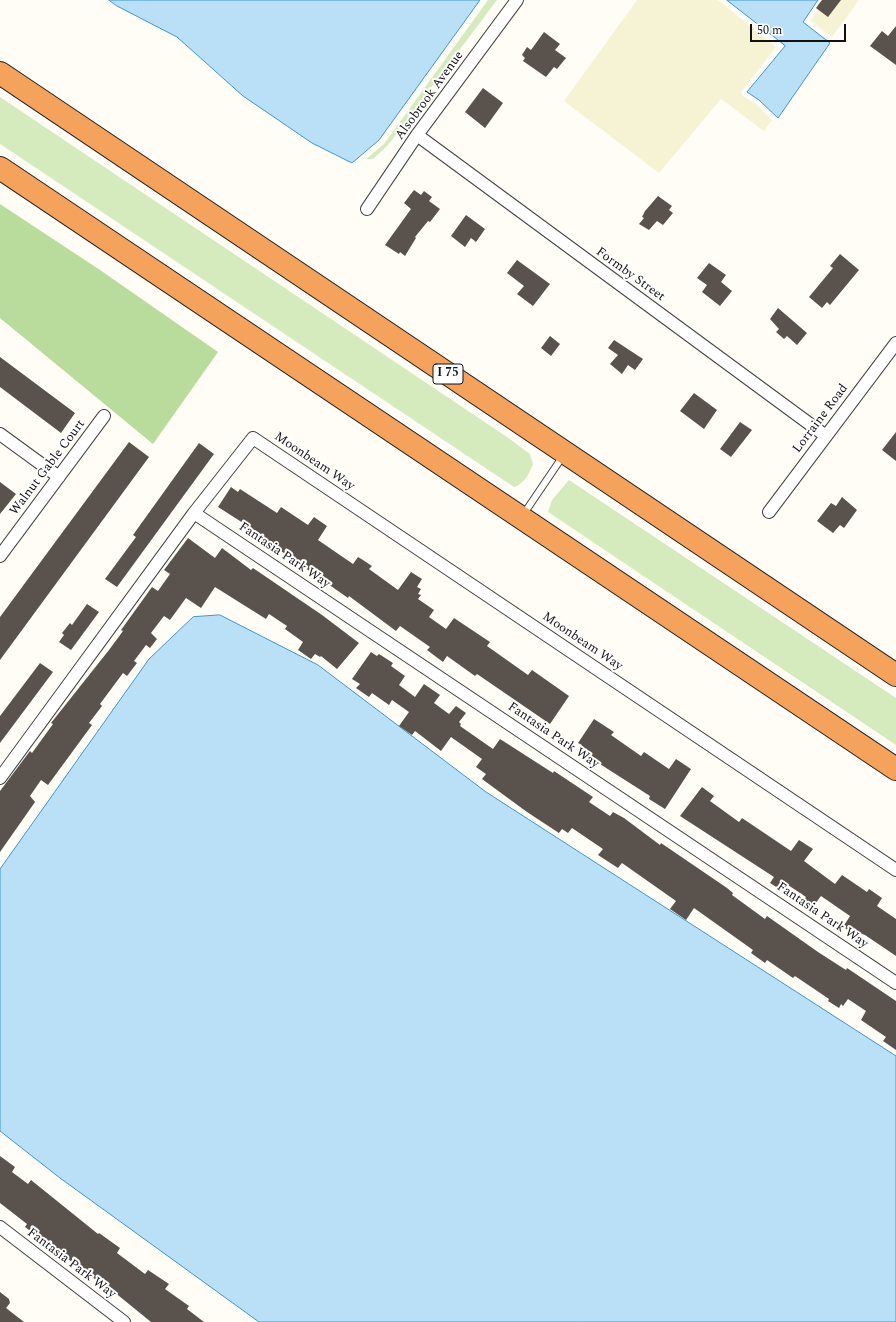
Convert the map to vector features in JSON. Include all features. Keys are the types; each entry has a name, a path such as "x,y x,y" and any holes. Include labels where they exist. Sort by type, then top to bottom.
{"highway":[{"name":"I 75","path":"0,73 896,675"},
{"path":"0,168 896,769"}],"street":[{"name":"Alsobrook Avenue","path":"367,209 417,135 517,0"},
{"name":"Formby Street","path":"417,135 826,436"},
{"name":"Lorraine Road","path":"769,512 896,343"},
{"name":"Walnut Gable Court","path":"0,556 104,416"},
{"path":"0,434 59,477"},
{"name":"Moonbeam Way","path":"194,513 253,438 896,870"},
{"path":"0,778 194,513"},
{"name":"Fantasia Park Way","path":"194,513 896,983"},
{"name":"Fantasia Park Way","path":"0,1227 124,1322"}],"lane":[{"path":"521,518 565,453"}],"shaded area":[{"path":"637,0 718,0 776,47 741,92 743,96 756,104 772,120 764,131 721,99 659,173 564,101"},
{"path":"825,0 859,0 832,37 811,21"}],"green space":[{"path":"488,0 497,0 388,145 373,159 366,159 384,144"},
{"path":"0,97 507,437 530,454 533,464 526,478 514,487 0,144"},
{"path":"0,204 100,270 218,352 153,444 0,318"},
{"path":"569,480 896,698 896,745 548,512 552,500"}],"water":[{"path":"109,0 480,0 379,140 352,163 312,143 243,96 177,37 117,6"},
{"path":"727,0 818,0 803,22 830,43 778,118 759,100 747,92 785,46"},
{"path":"220,615 318,665 486,792 896,1056 896,1322 259,1322 60,1178 0,1131 0,869 149,659 193,617"}],"building":[{"path":"822,0 841,0 828,17 816,8"},
{"path":"896,26 896,65 870,46 882,31 888,36"},
{"path":"544,32 560,44 555,50 566,58 557,69 554,67 546,77 523,61 525,58 522,55 527,47 531,50"},
{"path":"483,88 503,103 485,128 465,112"},
{"path":"414,190 421,195 424,191 432,197 429,201 440,209 415,237 416,238 405,256 385,245 411,209 404,203"},
{"path":"658,196 672,206 669,210 673,213 663,225 657,221 649,230 639,224 644,218 642,217 645,211"},
{"path":"466,215 485,229 476,242 471,238 465,247 451,236"},
{"path":"840,254 859,270 830,305 827,302 822,308 809,297 833,268 830,266"},
{"path":"517,260 550,284 533,306 517,294 524,286 507,273"},
{"path":"709,263 726,275 721,282 732,291 720,306 702,292 707,285 697,278"},
{"path":"778,308 807,333 797,345 787,336 784,339 776,332 779,329 770,319"},
{"path":"550,336 560,344 551,356 541,348"},
{"path":"614,340 643,359 635,370 628,365 622,374 610,364 618,355 608,348"},
{"path":"0,357 75,413 61,433 0,387"},
{"path":"694,393 717,410 704,429 680,411"},
{"path":"740,422 752,430 731,457 720,449"},
{"path":"896,432 896,461 882,450"},
{"path":"129,442 149,457 0,660 0,617"},
{"path":"199,443 214,454 117,587 105,579 136,537 133,535"},
{"path":"0,482 16,494 0,514"},
{"path":"231,487 238,492 240,489 277,513 281,507 308,525 314,517 327,526 318,540 353,564 358,557 363,560 372,566 369,569 398,590 411,572 422,579 417,587 421,589 418,594 421,595 418,599 434,610 429,617 446,629 454,618 490,642 487,646 528,675 532,670 569,696 550,724 477,674 475,676 447,656 443,662 427,650 430,647 400,626 396,631 349,596 348,598 261,537 262,535 218,507"},
{"path":"842,497 857,510 844,528 840,525 833,533 817,521 831,503 836,506"},
{"path":"188,538 215,558 222,548 251,570 253,568 322,615 359,643 337,669 321,656 320,657 315,654 311,659 298,650 303,642 285,629 287,626 269,614 266,619 215,587 201,608 186,598 170,620 164,616 151,633 157,639 150,648 146,645 134,661 137,663 127,676 123,673 100,704 102,706 89,723 92,725 48,785 41,780 30,796 35,802 0,852 0,791 30,751 32,753 53,724 51,723 109,650 123,631 121,630 152,587 158,591 170,574 164,570"},
{"path":"87,604 99,612 71,650 59,642 64,635 62,633 70,623 72,625"},
{"path":"371,652 377,656 379,654 393,663 391,666 405,676 399,685 415,697 424,684 440,695 434,703 449,714 456,706 466,713 459,722 461,724 460,726 493,749 500,739 553,773 554,771 593,797 589,802 610,816 613,812 624,818 660,845 661,843 727,888 733,893 732,895 765,919 767,916 818,952 846,970 847,968 896,1001 896,1050 883,1041 886,1037 861,1020 866,1011 848,999 843,1006 841,1004 839,1008 828,1001 829,999 795,976 793,978 767,960 765,963 751,953 753,950 694,908 686,920 670,909 676,901 622,863 618,868 598,855 603,849 572,828 568,833 562,829 559,833 527,812 482,779 486,774 476,767 482,759 451,737 441,751 415,731 412,735 399,726 409,712 392,700 389,705 372,693 369,697 356,688 360,684 352,679"},
{"path":"40,663 53,672 0,743 0,716"},
{"path":"594,719 614,732 611,735 641,756 644,752 669,769 676,759 691,769 665,809 649,799 650,796 578,750 582,745 578,743"},
{"path":"702,787 714,796 710,801 739,822 742,818 791,851 799,840 813,849 804,861 835,884 842,875 867,892 869,889 882,898 877,906 896,919 896,956 865,935 859,933 857,936 843,927 850,916 821,896 812,908 803,902 806,897 788,885 784,892 770,883 774,877 680,816"},
{"path":"0,1156 15,1167 12,1172 28,1184 31,1180 98,1234 99,1233 120,1248 117,1253 145,1274 148,1270 169,1284 165,1289 189,1306 187,1309 204,1322 151,1322 108,1287 107,1288 25,1227 27,1224 0,1203"},
{"path":"0,1292 9,1299 10,1303 6,1308 24,1322 0,1322"}]}
